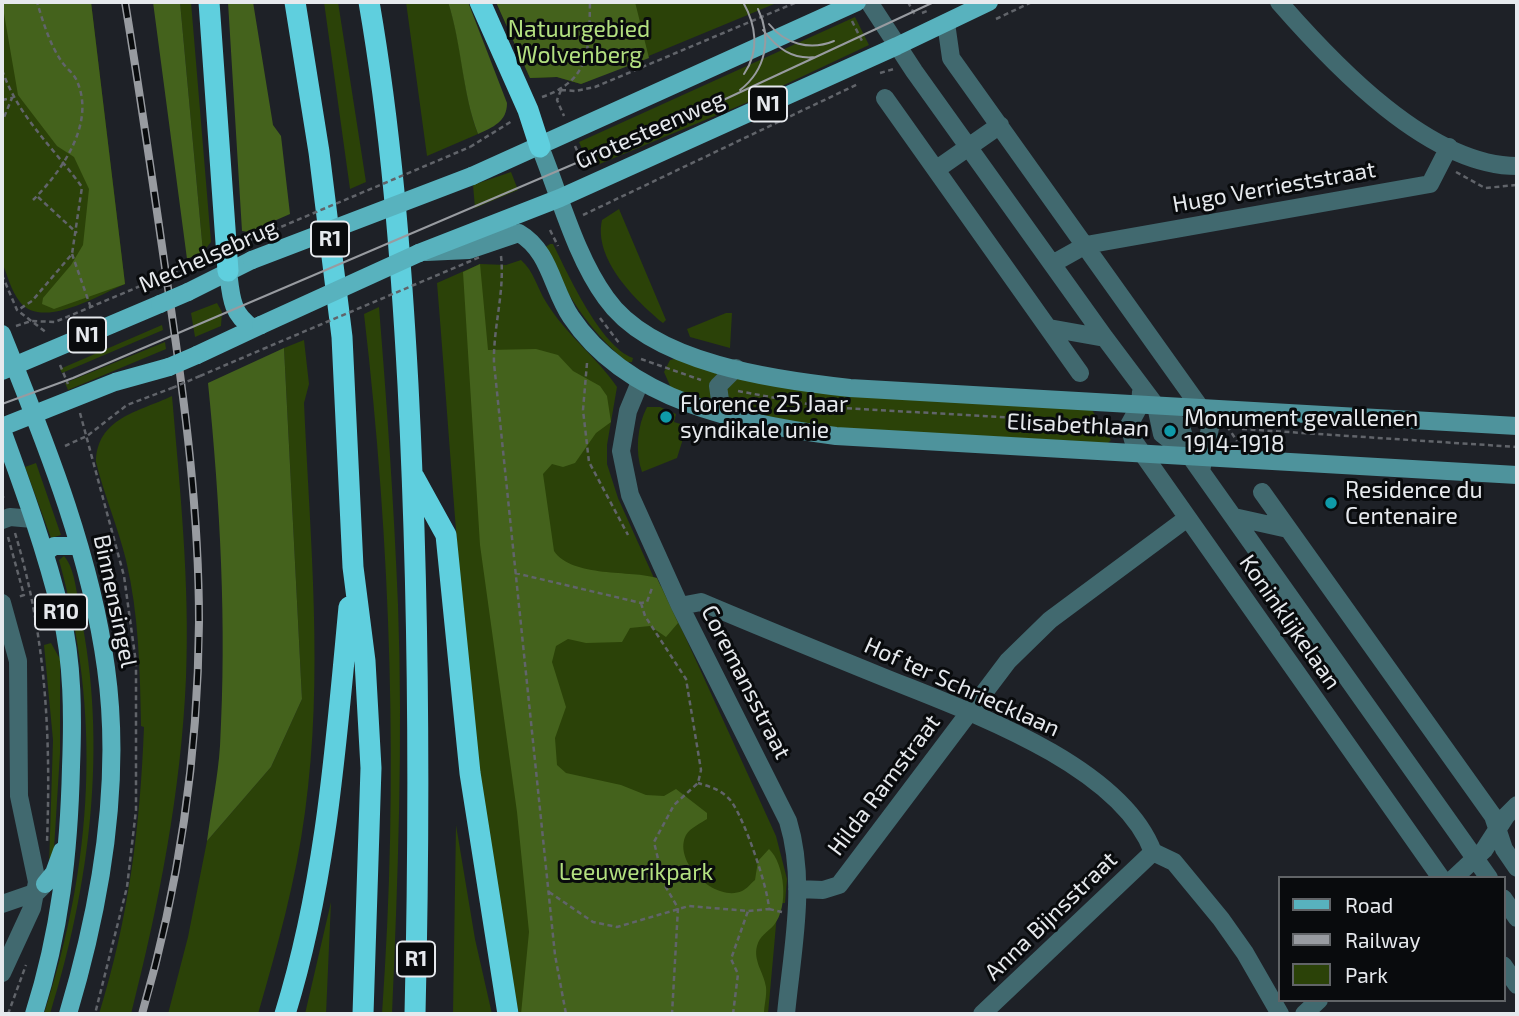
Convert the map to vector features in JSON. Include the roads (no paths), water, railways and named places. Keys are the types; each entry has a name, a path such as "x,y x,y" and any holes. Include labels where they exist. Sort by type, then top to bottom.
{"highway":[{"path":"209,2 227,261"},
{"name":"R1","path":"295,2 319,152 342,337 353,567 365,661 371,768 363,1014"},
{"name":"R1","path":"369,2 394,172 413,475 417,689 415,1014"},
{"path":"480,2 528,110 540,147"},
{"path":"413,475 446,535 470,773 508,1014"},
{"path":"285,1014 321,864 353,567"}],"main road":[{"name":"Grotesteenweg","path":"560,198 875,66 898,46 989,2"},
{"name":"Grotesteenweg","path":"540,147 851,5"},
{"name":"Mechelsebrug","path":"8,368 188,292 227,261 252,260 472,176 540,147"},
{"name":"Elisabethlaan","path":"540,147 596,281 619,313 657,341 736,368 772,377 850,388 1146,400 1202,410 1517,426"},
{"name":"N1","path":"2,428 75,397 197,355 419,253 479,244 560,198"},
{"name":"Elisabethlaan","path":"479,244 519,233 530,239 545,261 564,307 586,337 606,357 640,382 722,414 771,426 836,436 1141,453 1199,461 1517,475"},
{"path":"227,261 233,309 242,321 257,327"},
{"name":"Binnensingel","path":"2,334 8,368 35,414 60,480 99,626 107,670 109,761 100,886 68,1014"},
{"name":"R10","path":"2,428 45,552 61,615 69,663 69,853 58,927 34,1014"},
{"path":"45,552 54,546 79,546"},
{"path":"41,888 59,861 71,803"}],"street":[{"name":"Koninklijkelaan","path":"869,2 1146,400 1181,427 1234,517 1488,876"},
{"path":"1279,2 1344,72 1445,155 1492,166 1517,166"},
{"path":"946,23 951,58 1202,410 1210,429 1199,461"},
{"path":"885,98 1080,373"},
{"path":"937,169 1000,125"},
{"name":"Hugo Verrieststraat","path":"1086,245 1430,184 1445,155"},
{"path":"1052,264 1086,245"},
{"path":"1049,328 1105,338"},
{"path":"722,414 718,386 736,368"},
{"name":"Coremansstraat","path":"640,382 623,429 623,472 639,516 680,606 788,821 796,853 797,889 786,1014"},
{"name":"Koninklijkelaan","path":"1146,400 1133,415 1129,430 1141,453 1440,876"},
{"path":"1262,492 1493,816 1496,833 1517,868"},
{"path":"1234,517 1288,529"},
{"path":"5,519 33,519"},
{"name":"Hilda Ramstraat","path":"797,889 823,890 839,885 1008,661 1035,634 1186,519"},
{"name":"Hof ter Schriecklaan","path":"680,606 701,602 968,712 1046,749 1090,779 1145,831 1153,852 1174,862 1245,953 1280,1014"},
{"path":"2,607 18,661 19,796 35,872 41,888 2,973"},
{"path":"1456,876 1475,858 1517,805"},
{"name":"Anna Bijnsstraat","path":"982,1014 1153,852"},
{"path":"2,904 41,888"},
{"path":"1505,901 1517,918"},
{"path":"1505,968 1517,985"},
{"path":"1304,1014 1317,1002"}],"tram line":[{"path":"743,2 751,20 754,38 752,56 744,74"},
{"path":"2,404 73,378 719,102 934,2"},
{"path":"740,90 756,73 764,53 765,31 758,9"},
{"path":"769,24 775,31 798,44 816,45 834,41"},
{"path":"763,30 792,55 816,57"}],"railway":[{"path":"125,2 148,148 190,458 199,622 195,722 184,820 166,918 142,1014"}],"place":[{"name":"Florence 25 Jaar syndikale unie","path":"666,417"},
{"name":"Monument gevallenen 1914-1918","path":"1170,431"},
{"name":"Residence du Centenaire","path":"1331,503"}],"park label":[{"name":"Natuurgebied Wolvenberg","path":"579,42"},
{"name":"Leeuwerikpark","path":"636,872"}]}
